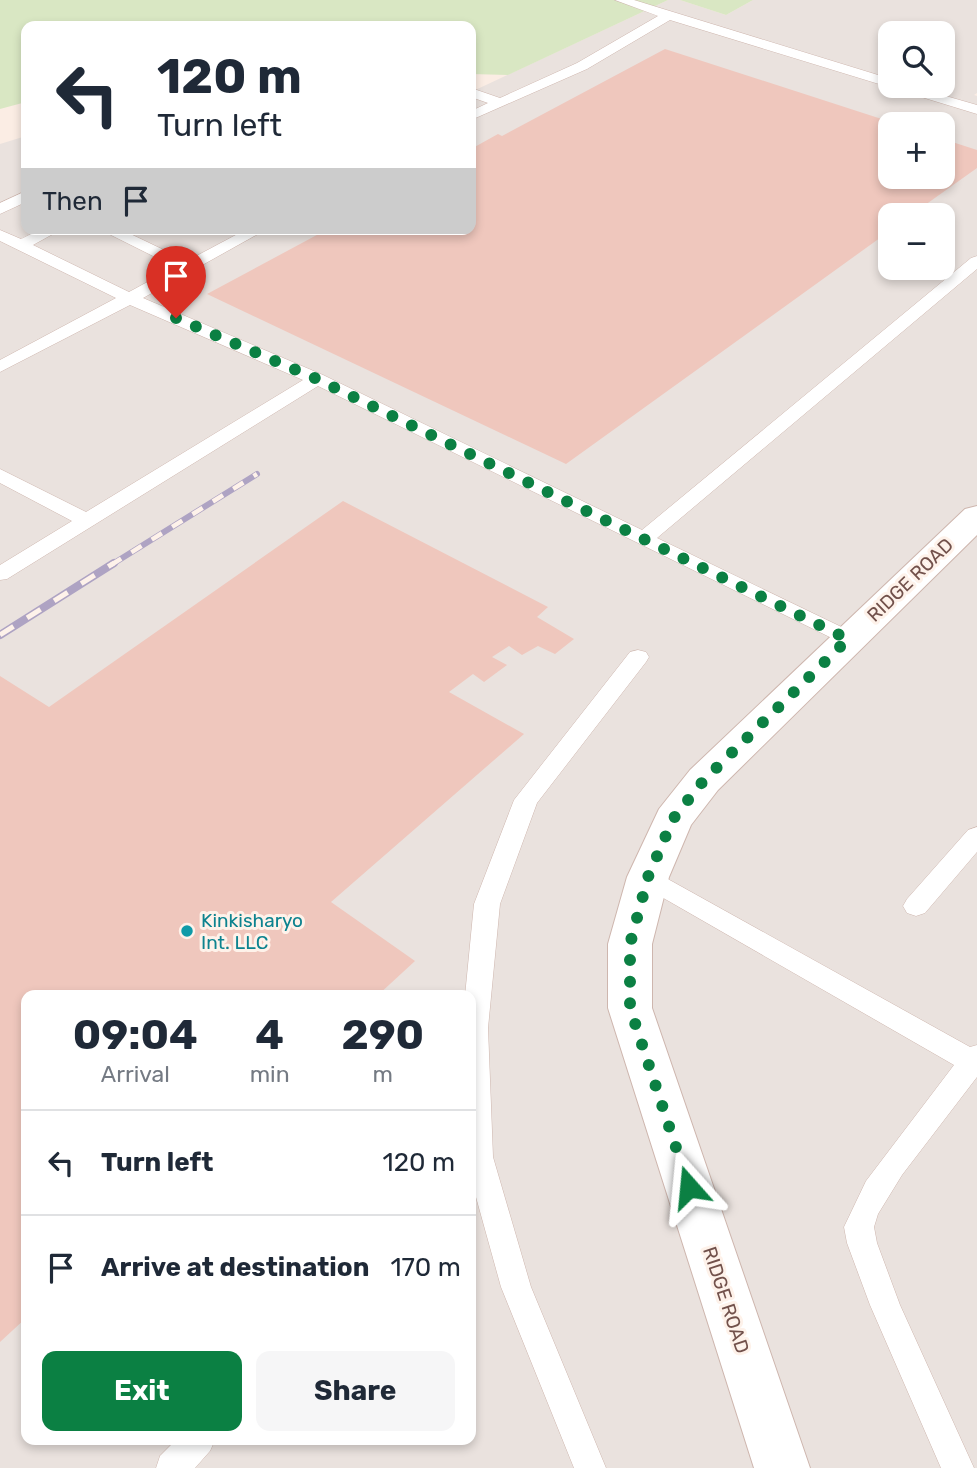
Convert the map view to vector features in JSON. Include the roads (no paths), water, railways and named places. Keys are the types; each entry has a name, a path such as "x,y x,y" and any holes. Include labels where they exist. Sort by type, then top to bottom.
{"street":[{"name":"RIDGE ROAD","path":"782,1468 630,1008 630,944 648,877 673,819 704,780 977,516"}],"lane":[{"path":"621,0 878,80"},
{"path":"476,114 582,66 669,15"},
{"path":"476,94 499,102"},
{"path":"937,98 977,110"},
{"path":"0,209 21,198"},
{"path":"0,235 129,298 317,379 848,639"},
{"path":"21,245 42,235"},
{"path":"120,235 188,267"},
{"path":"131,240 141,235"},
{"path":"0,367 248,235"},
{"path":"643,539 977,261"},
{"path":"0,574 317,379"},
{"path":"0,475 87,521"},
{"path":"476,1018 487,904 526,800 638,657"},
{"path":"916,906 977,836"},
{"path":"648,877 975,1059 873,1194 859,1228 870,1267 958,1468"},
{"path":"476,1164 516,1287 590,1468"},
{"path":"172,1468 195,1445"}],"railway":[{"path":"111,565 257,474"},
{"path":"0,635 114,563"}],"place":[{"name":"Kinkisharyo Int. LLC","path":"187,931"}]}
